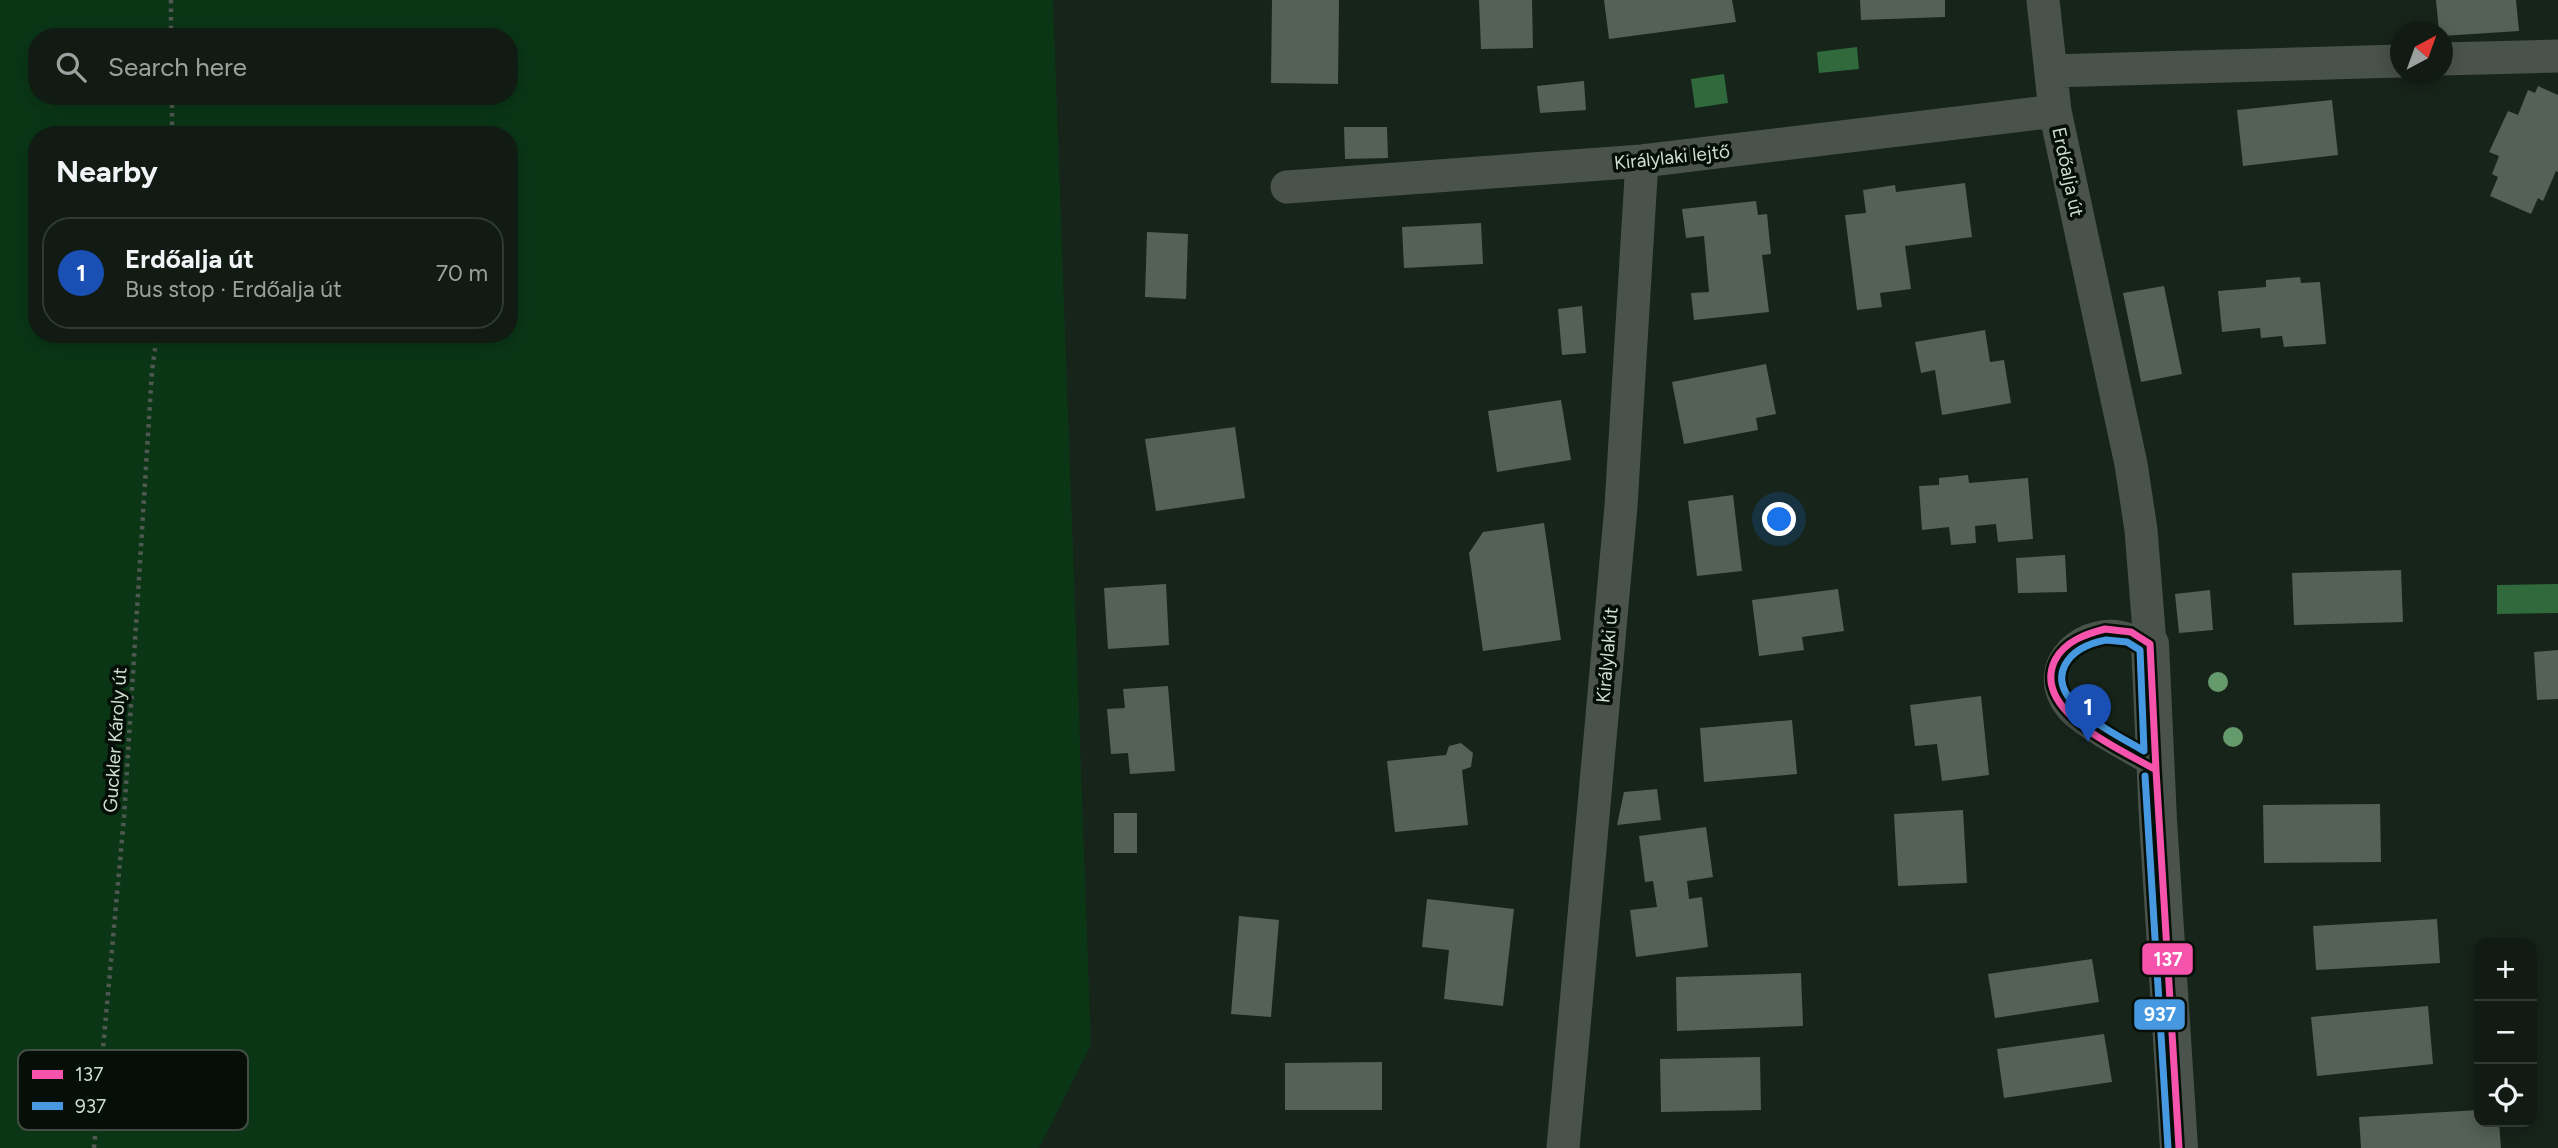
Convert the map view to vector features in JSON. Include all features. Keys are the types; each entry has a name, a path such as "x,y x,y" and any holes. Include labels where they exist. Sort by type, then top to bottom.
{"street":[{"name":"Erdőalja út","path":"2043,0 2055,111 2131,464 2141,530 2179,1148"},
{"path":"2453,60 2558,56"},
{"path":"2051,71 2390,61"},
{"name":"Királylaki lejtő","path":"1287,187 1642,162 2055,111"},
{"name":"Királylaki út","path":"1563,1148 1619,520 1642,162"}],"lane":[{"path":"2150,644 2131,632 2113,629 2085,635 2071,642 2058,656 2052,670 2051,682 2055,696 2073,720 2156,770"}],"path":[{"path":"171,0 171,28"},
{"path":"172,105 172,126"},
{"name":"Guckler Károly út","path":"103,1050 124,817 156,343"},
{"name":"Guckler Károly út","path":"94,1148 96,1130"}],"shaded area":[{"path":"0,0 1053,0 1091,1045 1039,1148 0,1148"},
{"path":"1857,47 1859,69 1819,73 1817,52"},
{"path":"1724,74 1728,103 1695,108 1691,79"},
{"path":"2558,584 2558,613 2497,614 2497,585"}],"building":[{"path":"1272,0 1339,0 1338,84 1271,83"},
{"path":"1479,0 1532,0 1533,48 1481,49"},
{"path":"1604,0 1732,0 1736,22 1609,39"},
{"path":"1860,0 1945,0 1945,17 1861,20"},
{"path":"2436,0 2516,0 2519,31 2453,35 2453,21 2438,21"},
{"path":"1584,81 1586,110 1540,113 1537,86"},
{"path":"2538,86 2558,95 2558,172 2556,171 2543,201 2538,198 2531,214 2490,196 2498,177 2492,174 2499,156 2489,152 2508,111 2518,115 2528,90 2535,93"},
{"path":"2332,100 2338,155 2243,166 2237,110"},
{"path":"1344,127 1387,127 1388,158 1345,159"},
{"path":"1965,183 1972,237 1905,246 1911,289 1880,293 1882,307 1857,310 1845,215 1866,213 1863,190 1895,185 1896,192"},
{"path":"1756,201 1758,215 1767,214 1771,254 1762,255 1769,312 1694,320 1691,293 1709,292 1704,236 1686,238 1682,209"},
{"path":"1481,223 1483,264 1404,268 1402,227"},
{"path":"1147,232 1188,234 1186,299 1145,297"},
{"path":"2300,277 2301,283 2320,282 2326,344 2284,347 2282,336 2261,338 2260,328 2222,332 2218,291 2266,287 2266,280"},
{"path":"2164,286 2182,374 2141,382 2123,293"},
{"path":"1582,306 1586,353 1562,355 1558,309"},
{"path":"1985,330 1990,362 2004,360 2011,403 1942,415 1935,370 1921,373 1915,342"},
{"path":"1766,364 1776,414 1756,418 1758,430 1684,444 1672,382"},
{"path":"1561,400 1571,460 1497,472 1488,411"},
{"path":"1235,427 1245,498 1156,511 1145,439"},
{"path":"1968,475 1969,483 2028,478 2033,539 1998,542 1996,524 1975,526 1976,543 1951,545 1949,527 1922,530 1919,486 1939,485 1939,478"},
{"path":"1733,495 1742,571 1697,576 1688,501"},
{"path":"1544,523 1561,640 1483,651 1469,553 1483,532"},
{"path":"2065,555 2067,592 2018,593 2016,558"},
{"path":"2401,570 2403,622 2294,625 2292,573"},
{"path":"1166,584 1169,645 1108,649 1104,588"},
{"path":"1838,589 1844,631 1802,637 1804,650 1759,656 1752,600"},
{"path":"2210,590 2213,630 2179,633 2175,594"},
{"path":"2558,650 2558,699 2537,700 2534,652"},
{"path":"1168,686 1175,771 1130,774 1128,753 1111,754 1107,709 1125,708 1123,689"},
{"path":"1981,696 1989,775 1942,781 1937,744 1915,746 1910,705"},
{"path":"1792,720 1797,774 1704,782 1700,728"},
{"path":"1461,743 1473,753 1471,767 1462,770 1468,825 1395,832 1387,761 1446,755 1449,746"},
{"path":"1657,789 1661,820 1617,825 1624,792"},
{"path":"2380,804 2381,862 2264,863 2263,805"},
{"path":"1963,810 1967,883 1898,886 1894,814"},
{"path":"1114,813 1137,813 1137,853 1114,853"},
{"path":"1706,827 1713,877 1687,881 1689,899 1702,897 1708,947 1636,957 1630,910 1657,907 1653,881 1645,882 1639,836"},
{"path":"1427,899 1514,909 1503,1006 1444,999 1449,950 1422,947"},
{"path":"1239,916 1279,920 1271,1017 1231,1014"},
{"path":"2437,919 2440,963 2316,970 2313,926"},
{"path":"2092,959 2099,1002 1995,1018 1988,974"},
{"path":"1801,973 1803,1026 1677,1031 1676,977"},
{"path":"2428,1006 2433,1064 2317,1076 2311,1017"},
{"path":"2104,1034 2112,1082 2004,1098 1997,1049"},
{"path":"1760,1057 1761,1110 1661,1112 1660,1059"},
{"path":"1382,1062 1382,1110 1285,1110 1285,1063"},
{"path":"2474,1110 2474,1127 2499,1127 2501,1148 2361,1148 2359,1117"}],"transit line":[{"name":"137","path":"2105,629 2131,632 2150,644 2156,770 2083,727 2055,696 2051,679 2059,653 2077,639 2105,629"},
{"name":"937","path":"2106,640 2127,642 2140,650 2144,751 2088,717 2066,692 2062,679 2068,660 2082,648 2106,640"},
{"name":"137","path":"2156,770 2179,1148"},
{"name":"937","path":"2145,776 2168,1148"}],"place":[{"name":"Erdőalja út","path":"2088,742"}]}
